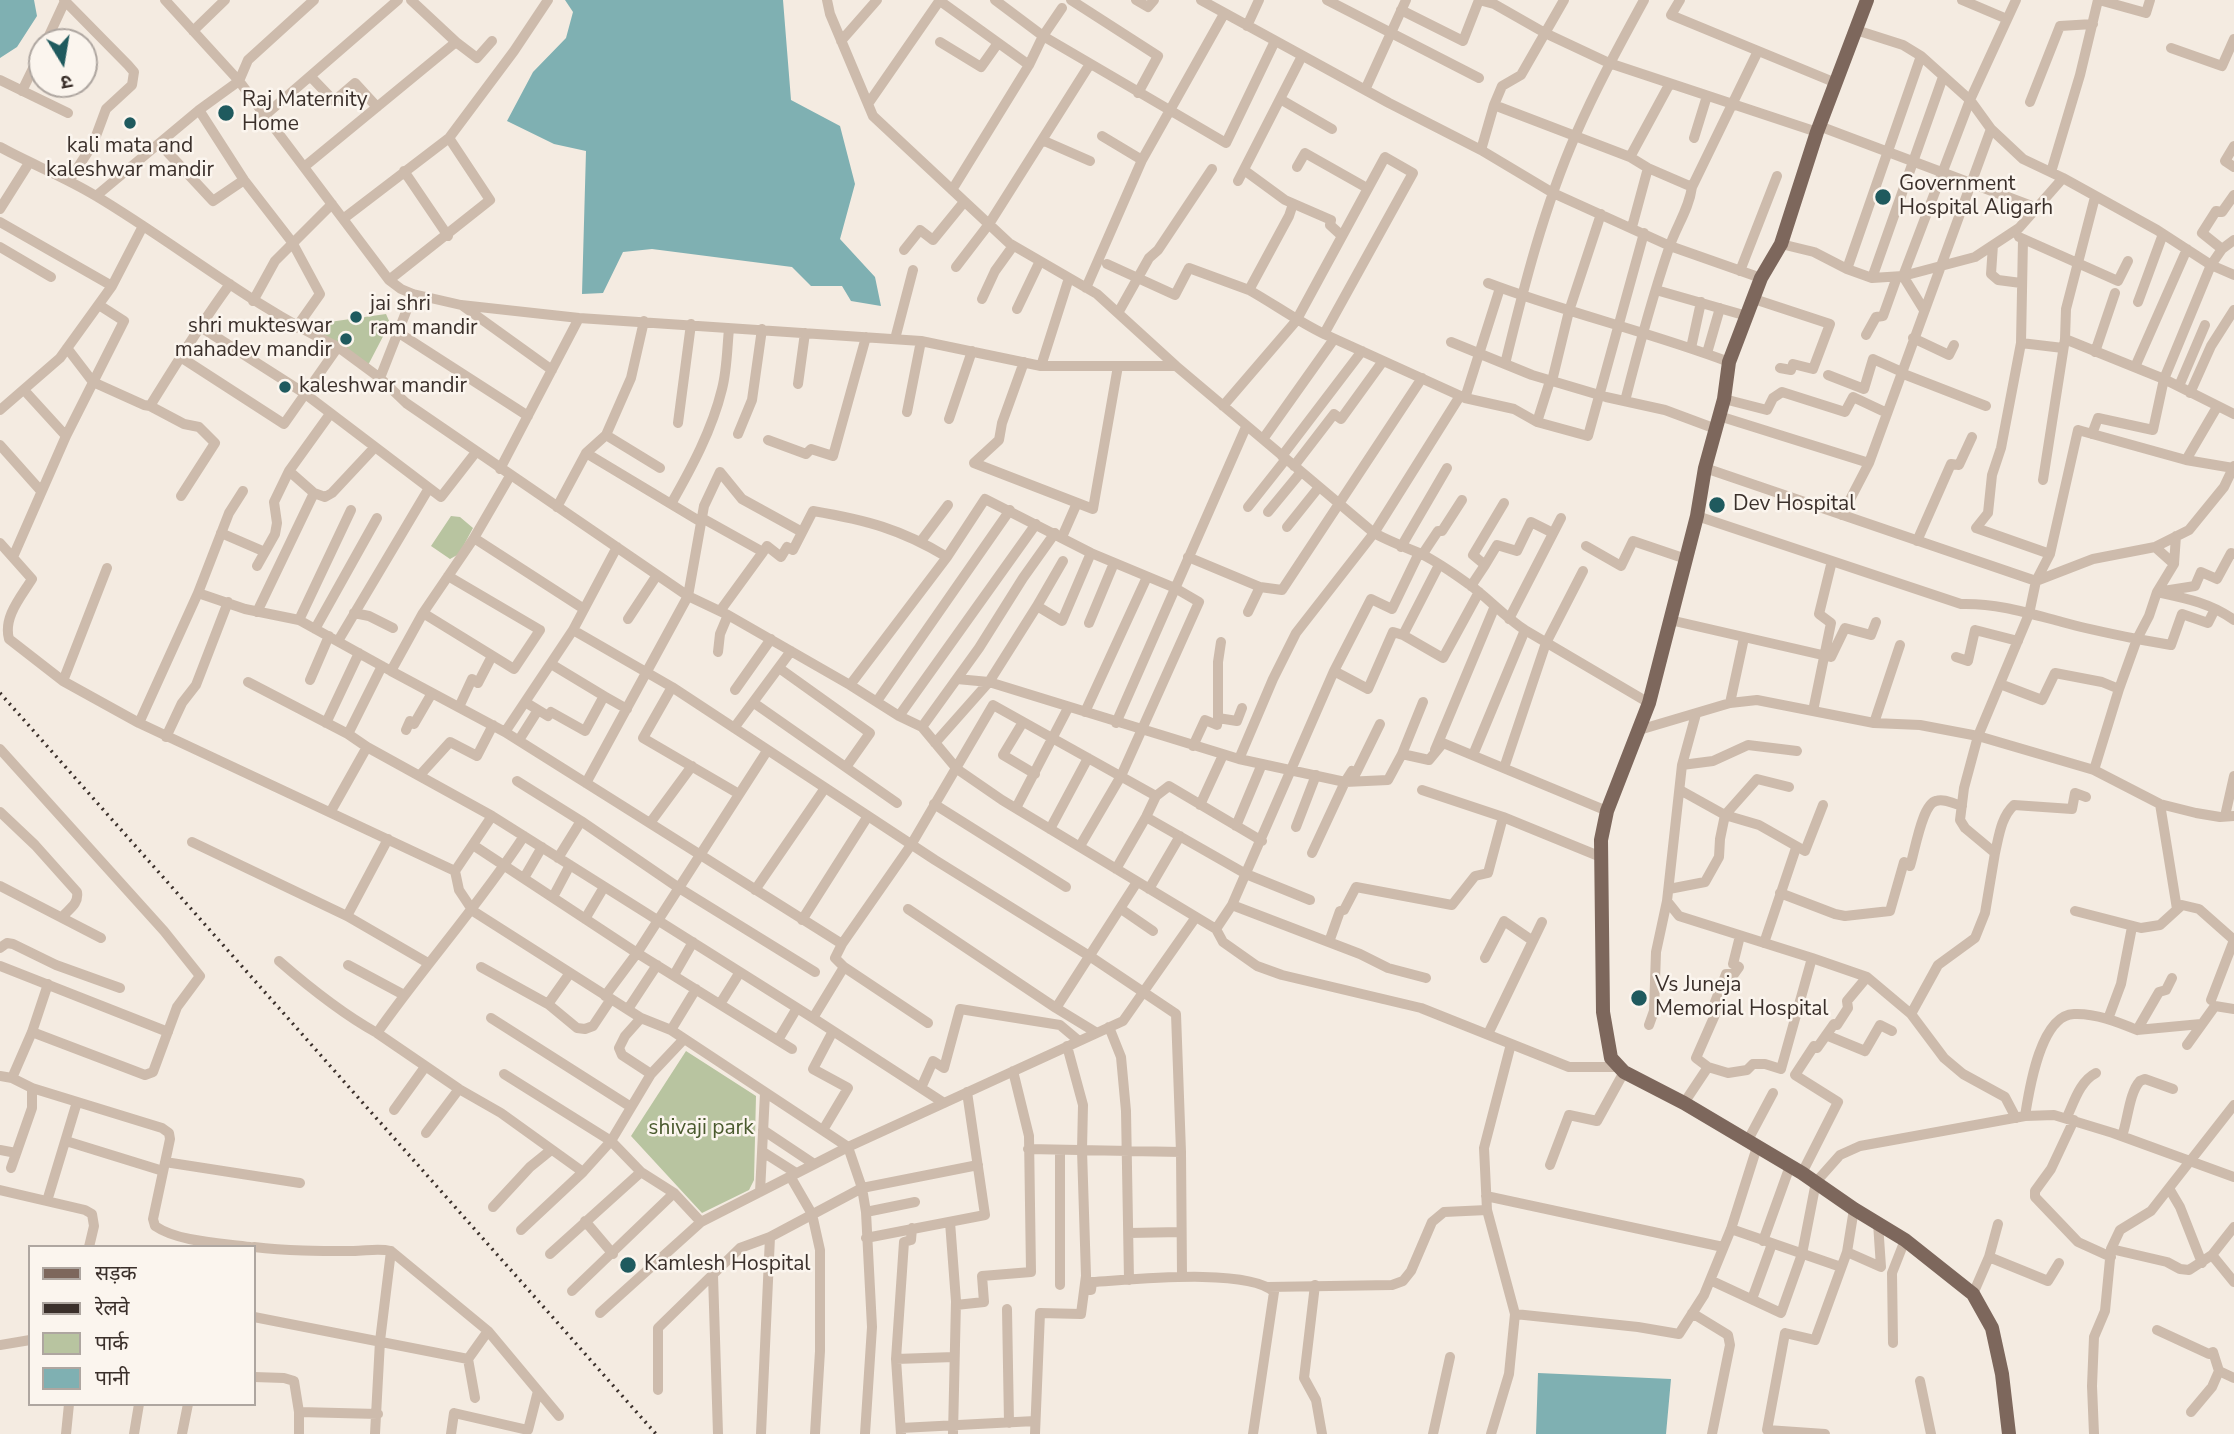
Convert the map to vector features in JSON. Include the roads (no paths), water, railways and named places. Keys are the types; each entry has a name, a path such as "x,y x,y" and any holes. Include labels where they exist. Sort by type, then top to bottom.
{"main road":[{"path":"1867,0 1818,129 1782,244 1761,278 1729,362 1724,399 1705,468 1697,516 1649,703 1607,810 1601,840 1603,1012 1611,1058 1622,1069 1796,1169 1905,1240 1973,1294 1993,1328 2003,1374 2009,1434"}],"street":[{"path":"193,31 225,0"},
{"path":"96,196 199,110 239,81 248,60 314,0"},
{"path":"263,117 398,0"},
{"path":"411,0 477,58 492,41"},
{"path":"343,219 449,138 514,51 548,0"},
{"path":"827,0 830,14 873,116 1013,246 1097,294 1246,427 1374,533 1439,565 1475,589 1509,620 1649,703"},
{"path":"841,41 877,0"},
{"path":"995,0 1043,36 1226,143 1275,41"},
{"path":"1071,0 1158,56 1138,93"},
{"path":"1136,0 1149,7 1154,0"},
{"path":"1201,0 1213,3 1224,13 1247,26 1481,150 1553,193 1670,246 1761,278"},
{"path":"1247,26 1259,0"},
{"path":"1328,0 1479,78"},
{"path":"1365,90 1404,5 1463,41 1479,0 1495,2 1507,12 1545,33 1609,63 1669,85 1888,152 2037,208"},
{"path":"1507,12 1513,0"},
{"path":"1481,150 1502,86 1521,75 1564,0"},
{"path":"1505,364 1553,193 1609,63 1644,0"},
{"path":"1680,0 1671,15 1836,83"},
{"path":"1962,0 2007,19"},
{"path":"1866,335 1876,317 1883,316 1970,100 2016,0"},
{"path":"2051,172 2099,0 2146,13 2150,0"},
{"path":"52,28 65,1 128,65 134,72 135,79 106,108 93,144 69,181"},
{"path":"868,104 940,1 1029,65"},
{"path":"172,2 193,31 239,81 263,117 304,167 388,280 413,294 461,305 579,318 921,341 1041,366 1176,366"},
{"path":"952,190 1062,8"},
{"path":"1086,288 1142,160 1224,13"},
{"path":"2030,102 2060,26 2092,24"},
{"path":"1856,30 1903,45 1921,56 1970,100 1991,129 2023,159 2063,178 2164,234 2211,265 2234,275"},
{"path":"2171,48 2222,66 2234,39"},
{"path":"304,167 456,41"},
{"path":"940,42 981,67 998,43"},
{"path":"1625,401 1642,334 1692,187 1758,51"},
{"path":"1238,181 1302,56"},
{"path":"1847,269 1921,56"},
{"path":"956,267 989,225 1090,64"},
{"path":"311,76 334,101 355,83 377,107"},
{"path":"1871,278 1943,77"},
{"path":"22,91 28,79"},
{"path":"0,80 68,113"},
{"path":"1630,157 1669,85"},
{"path":"1694,138 1707,96"},
{"path":"1280,99 1332,129"},
{"path":"1494,105 1630,157 1692,187"},
{"path":"199,110 244,180 292,242 320,294 296,328"},
{"path":"1842,516 1869,464 1991,129"},
{"path":"1102,136 1142,160"},
{"path":"388,280 448,236 490,200 449,138"},
{"path":"1042,140 1090,161"},
{"path":"160,144 214,201 244,180"},
{"path":"2234,146 2225,161 2234,167"},
{"path":"0,147 96,196 296,328 338,347 380,378 406,403 688,596 771,639 922,727 957,769 1016,808 1216,929 1223,942 1257,966 1282,975 1421,1008 1569,1067 1622,1069 1597,1121 1569,1115 1550,1166"},
{"path":"1297,167 1305,153 1367,188"},
{"path":"1223,406 1296,321 1385,157 1413,173 1329,337 1263,439"},
{"path":"0,209 29,163"},
{"path":"1632,227 1648,168"},
{"path":"1118,313 1149,258 1158,250 1212,169"},
{"path":"1244,170 1293,204 1331,220 1331,225 1342,236"},
{"path":"404,172 448,236"},
{"path":"1740,271 1777,176"},
{"path":"1782,244 1814,252 1871,278 1900,276 1975,257 2012,232 2063,178"},
{"path":"2222,249 2202,233 2216,211 2222,212 2234,195"},
{"path":"2043,480 2064,344 2066,309 2095,197"},
{"path":"904,250 920,230 933,240 964,202"},
{"path":"253,301 275,261 332,204"},
{"path":"1249,290 1293,204"},
{"path":"1537,422 1601,214"},
{"path":"0,222 112,286"},
{"path":"0,410 60,358 112,286 143,226"},
{"path":"2012,232 2118,281 2128,261"},
{"path":"1107,264 1175,295 1189,268 1249,290 1296,321 1463,397 1514,409 1537,422 1588,436 1644,233"},
{"path":"2138,302 2164,234"},
{"path":"2023,239 2021,343 2001,448 1992,475 1988,513 1976,528 2050,554"},
{"path":"2092,434 2098,418 2153,430 2164,379 2211,265 2222,249 2234,240"},
{"path":"1993,245 1991,274 1998,280 2021,283"},
{"path":"982,299 995,271 1013,246"},
{"path":"0,247 51,277"},
{"path":"2135,366 2186,249"},
{"path":"1017,309 1040,261"},
{"path":"895,339 913,270"},
{"path":"1900,276 1924,310"},
{"path":"1041,366 1069,278"},
{"path":"1488,283 1729,362"},
{"path":"150,406 183,358 199,326 230,284"},
{"path":"1239,759 1273,679 1296,634 1374,533 1463,397 1500,288"},
{"path":"1657,290 1747,316"},
{"path":"2095,352 2115,293"},
{"path":"380,378 413,294"},
{"path":"1754,299 1830,324 1813,369 1793,364 1791,370 1780,368"},
{"path":"1691,348 1701,303"},
{"path":"13,557 66,436 124,321 99,305"},
{"path":"461,305 552,370"},
{"path":"1707,353 1720,308"},
{"path":"2190,393 2211,346 2234,310"},
{"path":"500,469 579,318"},
{"path":"557,507 586,453 606,435 631,378 644,321"},
{"path":"678,423 691,324"},
{"path":"2179,386 2205,325"},
{"path":"199,326 304,393 440,497 476,452"},
{"path":"671,504 713,419 723,387 729,329"},
{"path":"738,434 752,400 761,329"},
{"path":"799,384 805,332"},
{"path":"399,333 528,416"},
{"path":"768,440 806,454 811,449 832,456 866,337"},
{"path":"1913,338 1949,355 1954,345"},
{"path":"907,412 921,341"},
{"path":"1451,342 1551,381 1869,464"},
{"path":"2021,343 2064,344 2095,352 2135,366 2234,414"},
{"path":"183,358 284,424 338,347"},
{"path":"67,348 93,382 184,424 198,427 215,443 181,496"},
{"path":"949,418 972,351"},
{"path":"1268,512 1291,463 1362,351"},
{"path":"1828,375 1864,389 1873,359 1986,406"},
{"path":"1248,507 1334,414 1341,419 1383,361"},
{"path":"1024,362 1002,423 999,440 974,463 1093,509 1118,366"},
{"path":"1188,557 1260,587 1282,590 1422,378"},
{"path":"24,390 66,436"},
{"path":"1724,399 1767,410 1773,398 1782,392 1845,412 1853,397 1887,412"},
{"path":"2186,460 2217,407"},
{"path":"257,566 275,534 277,523 274,502 289,471 330,414"},
{"path":"1116,723 1246,427"},
{"path":"1705,468 2036,581 2093,559 2155,547 2189,530 2224,487 2234,467 2186,460 2078,430 2050,554 2036,581 2029,614 1978,736 1964,788 1960,820 1965,828 1995,853"},
{"path":"606,435 660,468"},
{"path":"1917,541 1951,464 1959,465 1972,437"},
{"path":"0,445 41,491"},
{"path":"289,471 314,493 326,497 375,447"},
{"path":"586,453 671,504 763,552"},
{"path":"1401,547 1447,468"},
{"path":"586,783 688,596 704,506 720,472 742,499 802,533"},
{"path":"348,734 386,669 474,538 510,476"},
{"path":"1287,527 1319,487"},
{"path":"310,680 333,638 354,613 429,488"},
{"path":"139,723 198,593 229,513 243,491"},
{"path":"257,612 314,493"},
{"path":"850,685 947,557 985,499 1091,553 1175,588 1199,602 1121,776 1080,846"},
{"path":"1216,929 1232,905 1334,671 1371,599 1392,609 1421,554 1438,531 1442,531 1462,500"},
{"path":"922,727 1058,535 1077,503"},
{"path":"1485,565 1473,555 1504,503"},
{"path":"921,541 948,505"},
{"path":"299,620 351,510"},
{"path":"877,701 1010,510"},
{"path":"718,652 724,613 767,546 781,557 787,547 793,550 813,511 882,525 921,541 947,557"},
{"path":"1697,516 1961,604 1984,603 2137,639 2171,645 2182,614 2208,623 2215,609"},
{"path":"315,629 377,518"},
{"path":"1509,620 1561,518"},
{"path":"1334,671 1368,689 1393,632 1443,658 1485,565 1497,545 1517,551 1531,522 1553,533"},
{"path":"899,716 1036,524"},
{"path":"221,533 265,552"},
{"path":"2094,770 2137,639 2157,592 2174,564 2176,536"},
{"path":"474,538 584,609"},
{"path":"1586,546 1621,566 1633,541 1686,559"},
{"path":"0,543 32,579 10,615 6,629 9,639 63,681 166,737 331,811 455,871"},
{"path":"505,732 573,630 617,547"},
{"path":"2155,547 2174,564"},
{"path":"1037,606 1062,621 1091,553"},
{"path":"2157,592 2195,586 2202,572 2217,579 2231,553 2234,554"},
{"path":"935,743 989,682 1063,561"},
{"path":"1813,711 1831,623 1819,614 1832,561"},
{"path":"1088,623 1114,563"},
{"path":"1403,635 1439,565"},
{"path":"63,681 107,568"},
{"path":"1504,768 1546,643 1583,571"},
{"path":"628,619 657,575"},
{"path":"423,613 514,669 540,630 448,576"},
{"path":"1085,712 1147,578"},
{"path":"1248,612 1260,587"},
{"path":"2157,592 2198,600 2234,620"},
{"path":"198,593 257,612 299,620 459,706 519,740 842,944"},
{"path":"166,737 183,703 196,685 228,603"},
{"path":"1433,755 1495,606"},
{"path":"354,613 369,615 393,628"},
{"path":"1670,621 1825,657 1831,657 1845,628 1871,635 1876,622"},
{"path":"573,630 672,687 911,845 1091,957 1176,1014 1182,1276"},
{"path":"1473,755 1525,630"},
{"path":"1956,657 1968,661 1975,630 2018,641"},
{"path":"1730,703 1744,638"},
{"path":"736,690 771,639"},
{"path":"1193,746 1205,720 1217,725 1218,662 1222,642"},
{"path":"1874,723 1900,645"},
{"path":"734,728 791,651"},
{"path":"326,723 359,653"},
{"path":"459,706 472,679 478,683 492,656"},
{"path":"551,664 627,709"},
{"path":"779,668 870,733 846,767"},
{"path":"2000,684 2042,700 2055,673 2102,682 2119,689"},
{"path":"957,679 989,682 1223,755 1345,782 1388,780 1402,754 1423,702"},
{"path":"248,682 348,734 492,816 944,1103"},
{"path":"672,687 643,738 739,794"},
{"path":"406,730 410,721 414,724 432,693"},
{"path":"525,702 548,716 551,712 585,732 604,696"},
{"path":"1639,730 1730,703 1756,700 1874,723 1920,725 1978,736 2094,770 2160,804 2196,813 2229,816 2234,776"},
{"path":"754,703 897,803"},
{"path":"928,1023 844,967 835,958 911,845 993,705 1156,796"},
{"path":"1016,808 1069,708"},
{"path":"1218,718 1237,721 1242,708"},
{"path":"519,740 538,710"},
{"path":"1649,1026 1654,1011 1656,952 1668,895 1682,765 1696,714"},
{"path":"1023,722 1003,755 1035,774"},
{"path":"1312,853 1345,782 1352,771 1356,773 1380,724"},
{"path":"419,775 450,743 477,757 493,725"},
{"path":"1402,754 1429,760 1443,743 1607,810"},
{"path":"1682,765 1713,761 1748,745 1797,751"},
{"path":"331,811 367,747"},
{"path":"0,748 164,931 200,976 177,1007 153,1072 145,1075 32,1031"},
{"path":"481,967 548,1004 577,1028 593,1026 608,998 767,751"},
{"path":"1200,805 1223,755"},
{"path":"1050,829 1088,758"},
{"path":"1236,826 1262,764"},
{"path":"650,823 692,766"},
{"path":"1296,827 1316,775"},
{"path":"1668,895 1705,881 1719,857 1725,814 1757,779 1789,787"},
{"path":"517,780 679,888 815,972"},
{"path":"1116,869 1156,796 1169,786 1262,841"},
{"path":"755,890 825,788"},
{"path":"1422,790 1503,817 1601,857"},
{"path":"1681,790 1725,814 1759,825 1805,851 1823,805"},
{"path":"1911,1014 1938,965 1975,938 1985,913 1995,853 2007,812 2014,805 2072,809 2075,793 2086,797"},
{"path":"1780,893 1845,916 1890,911 1904,862 1910,866 1925,810 1931,802 1939,799 1962,806"},
{"path":"934,804 1066,887"},
{"path":"2160,804 2177,909"},
{"path":"0,812 35,845 77,892 75,904 62,917"},
{"path":"492,816 455,871 459,890 473,911 641,1018 671,1030 848,1147 862,1188 866,1212 872,1327 865,1434"},
{"path":"802,919 868,816"},
{"path":"1146,817 1246,874 1310,900"},
{"path":"1329,942 1340,911 1344,910 1356,887 1452,905 1475,876 1489,873 1503,817"},
{"path":"558,858 582,821"},
{"path":"377,1033 428,963 473,911 524,836"},
{"path":"1149,890 1180,836"},
{"path":"346,916 388,839"},
{"path":"192,842 346,916 428,963"},
{"path":"473,845 637,953 792,1049"},
{"path":"523,878 542,848"},
{"path":"1764,943 1796,848"},
{"path":"553,897 570,865"},
{"path":"1056,1008 1138,882"},
{"path":"0,886 101,938"},
{"path":"585,919 604,887"},
{"path":"1668,895 1679,916 1867,977 1911,1014 1944,1058 1963,1074 2005,1097 2020,1117"},
{"path":"1232,905 1388,968 1426,978"},
{"path":"2075,911 2132,927 2151,928 2160,925 2182,905 2199,909 2234,940 2211,1000"},
{"path":"908,909 1097,1033"},
{"path":"1121,909 1153,931"},
{"path":"600,1312 701,1222 848,1147 1123,1021 1196,918"},
{"path":"1485,958 1504,921 1533,941"},
{"path":"1488,1034 1542,922"},
{"path":"2108,1019 2120,984 2132,927"},
{"path":"1740,936 1733,964 1739,967 1734,974 1726,974 1715,1002 1718,1008 1696,1058 1708,1067 1728,1073 1747,1070 1753,1064 1765,1064 1781,1069 1812,958"},
{"path":"674,975 693,942"},
{"path":"0,948 7,943 13,944 56,965 120,988"},
{"path":"279,961 348,1017 501,1113 583,1171"},
{"path":"348,965 404,995"},
{"path":"628,1009 657,965"},
{"path":"0,966 168,1032"},
{"path":"813,1018 844,967"},
{"path":"548,1004 570,972"},
{"path":"720,1004 740,972"},
{"path":"1752,1299 1767,1243 1796,1169 1838,1102 1795,1075 1814,1046 1817,1048 1834,1024 1837,1025 1848,1009 1847,1001 1867,977"},
{"path":"2137,1030 2159,992 2166,990 2172,978"},
{"path":"12,1078 48,984"},
{"path":"671,1030 696,989"},
{"path":"2187,1045 2215,1006 2234,1009"},
{"path":"778,1040 797,1008"},
{"path":"920,1088 933,1061 944,1068 960,1009 1060,1025 1079,1041"},
{"path":"2020,1117 2037,1058 2053,1026 2061,1017 2073,1014 2108,1019 2137,1030 2202,1024"},
{"path":"491,1018 631,1107"},
{"path":"641,1018 619,1048 622,1055 651,1074"},
{"path":"1826,1035 1865,1051 1881,1025 1892,1031"},
{"path":"1109,1027 1121,1057 1127,1151 1129,1280"},
{"path":"822,1130 848,1088 813,1069 833,1031"},
{"path":"521,1230 611,1141 651,1074 684,1039"},
{"path":"1491,1434 1510,1374 1515,1314 1487,1210 1484,1148 1511,1044"},
{"path":"1035,1434 1040,1313 1081,1314 1086,1276 1083,1105 1067,1046"},
{"path":"394,1110 425,1067"},
{"path":"1684,1103 1708,1067"},
{"path":"956,1305 984,1302 982,1276 1031,1272 1029,1136 1013,1071"},
{"path":"2096,1073 2080,1089 2051,1169 2035,1191 2035,1197 2078,1242 2111,1253 2167,1262 2180,1269 2189,1270 2203,1264 2234,1227"},
{"path":"504,1074 611,1141 641,1172 674,1193 701,1222"},
{"path":"0,1076 162,1128 169,1133 153,1219 155,1226 197,1243 224,1245"},
{"path":"2122,1136 2132,1095 2140,1081 2145,1079 2173,1089"},
{"path":"11,1168 32,1108 32,1088"},
{"path":"426,1133 459,1088"},
{"path":"760,1192 765,1093"},
{"path":"866,1238 985,1214 967,1093"},
{"path":"1515,1314 1679,1334 1704,1295 1731,1228 1753,1144 1773,1093"},
{"path":"47,1201 77,1102"},
{"path":"2094,1434 2094,1337 2105,1311 2111,1253 2120,1230 2151,1211 2234,1105"},
{"path":"1710,1280 1781,1313 1801,1254 1816,1182 1840,1155 1860,1146 2020,1117 2054,1115 2071,1118 2234,1177"},
{"path":"764,1130 814,1164"},
{"path":"66,1141 164,1167 300,1182"},
{"path":"1028,1149 1181,1152"},
{"path":"0,1150 16,1153"},
{"path":"493,1207 530,1167 551,1150"},
{"path":"1060,1150 1060,1285"},
{"path":"762,1152 793,1175 812,1214 820,1250 820,1351 815,1434"},
{"path":"658,1390 659,1328 740,1248 770,1237 862,1188 978,1165"},
{"path":"550,1254 641,1172"},
{"path":"0,1190 85,1210 92,1214 94,1226 89,1245"},
{"path":"2169,1190 2203,1264"},
{"path":"572,1291 674,1193"},
{"path":"1486,1196 1723,1247"},
{"path":"866,1212 915,1202"},
{"path":"1825,1434 1767,1430 1785,1333 1815,1340 1847,1252 1854,1209"},
{"path":"1268,1287 1392,1285 1403,1281 1411,1271 1432,1222 1438,1215 1444,1212 1487,1210"},
{"path":"585,1221 613,1254"},
{"path":"950,1222 956,1305 953,1430"},
{"path":"1847,1252 1881,1267 1878,1223"},
{"path":"1973,1294 1989,1257 1998,1224"},
{"path":"912,1228 911,1240 904,1242 896,1359 901,1431 953,1430 1035,1421"},
{"path":"1731,1228 1767,1243 1841,1267"},
{"path":"1129,1233 1181,1232"},
{"path":"761,1434 770,1237"},
{"path":"1893,1343 1892,1273 1905,1240"},
{"path":"256,1248 283,1251 365,1251 380,1248 391,1251 488,1331 559,1416"},
{"path":"375,1434 380,1341 391,1251"},
{"path":"2212,1255 2234,1282"},
{"path":"1989,1257 2048,1281 2059,1263"},
{"path":"713,1275 718,1434"},
{"path":"1084,1289 1091,1290 1092,1282 1182,1276 1256,1282 1274,1292 1253,1434"},
{"path":"1315,1285 1304,1378 1317,1400 1322,1434"},
{"path":"1007,1309 1009,1423"},
{"path":"1692,1313 1728,1335 1730,1345 1712,1434"},
{"path":"256,1317 468,1359"},
{"path":"2157,1330 2209,1354 2213,1352 2219,1371 2212,1387 2191,1412"},
{"path":"475,1398 468,1359 488,1331"},
{"path":"0,1345 28,1340"},
{"path":"896,1359 954,1357"},
{"path":"1433,1434 1450,1357"},
{"path":"2219,1371 2234,1378"},
{"path":"256,1377 294,1381 299,1434"},
{"path":"1920,1381 1931,1434"},
{"path":"451,1434 454,1413 528,1430 538,1391"},
{"path":"66,1434 69,1406"},
{"path":"134,1434 139,1406"},
{"path":"182,1434 188,1406"},
{"path":"299,1412 378,1414"}],"water":[{"path":"0,0 34,0 37,16 17,47 0,58"},
{"path":"565,0 783,0 791,100 840,126 855,184 840,239 875,277 881,306 851,301 842,286 811,286 792,267 652,249 623,252 603,293 582,294 586,151 554,144 507,121 533,72 566,38 573,12"},
{"path":"1538,1373 1671,1379 1666,1434 1536,1434"}],"railway":[{"path":"0,693 656,1434"}],"place":[{"name":"Raj Maternity Home","path":"226,113"},
{"name":"kali mata and kaleshwar mandir","path":"130,123"},
{"name":"Government Hospital Aligarh","path":"1883,197"},
{"name":"jai shri ram mandir","path":"356,317"},
{"name":"shri mukteswar mahadev mandir","path":"346,339"},
{"name":"kaleshwar mandir","path":"285,387"},
{"name":"Dev Hospital","path":"1717,505"},
{"name":"Vs Juneja Memorial Hospital","path":"1639,998"},
{"name":"Kamlesh Hospital","path":"628,1265"}],"park label":[{"name":"shivaji park","path":"701,1129"}]}
